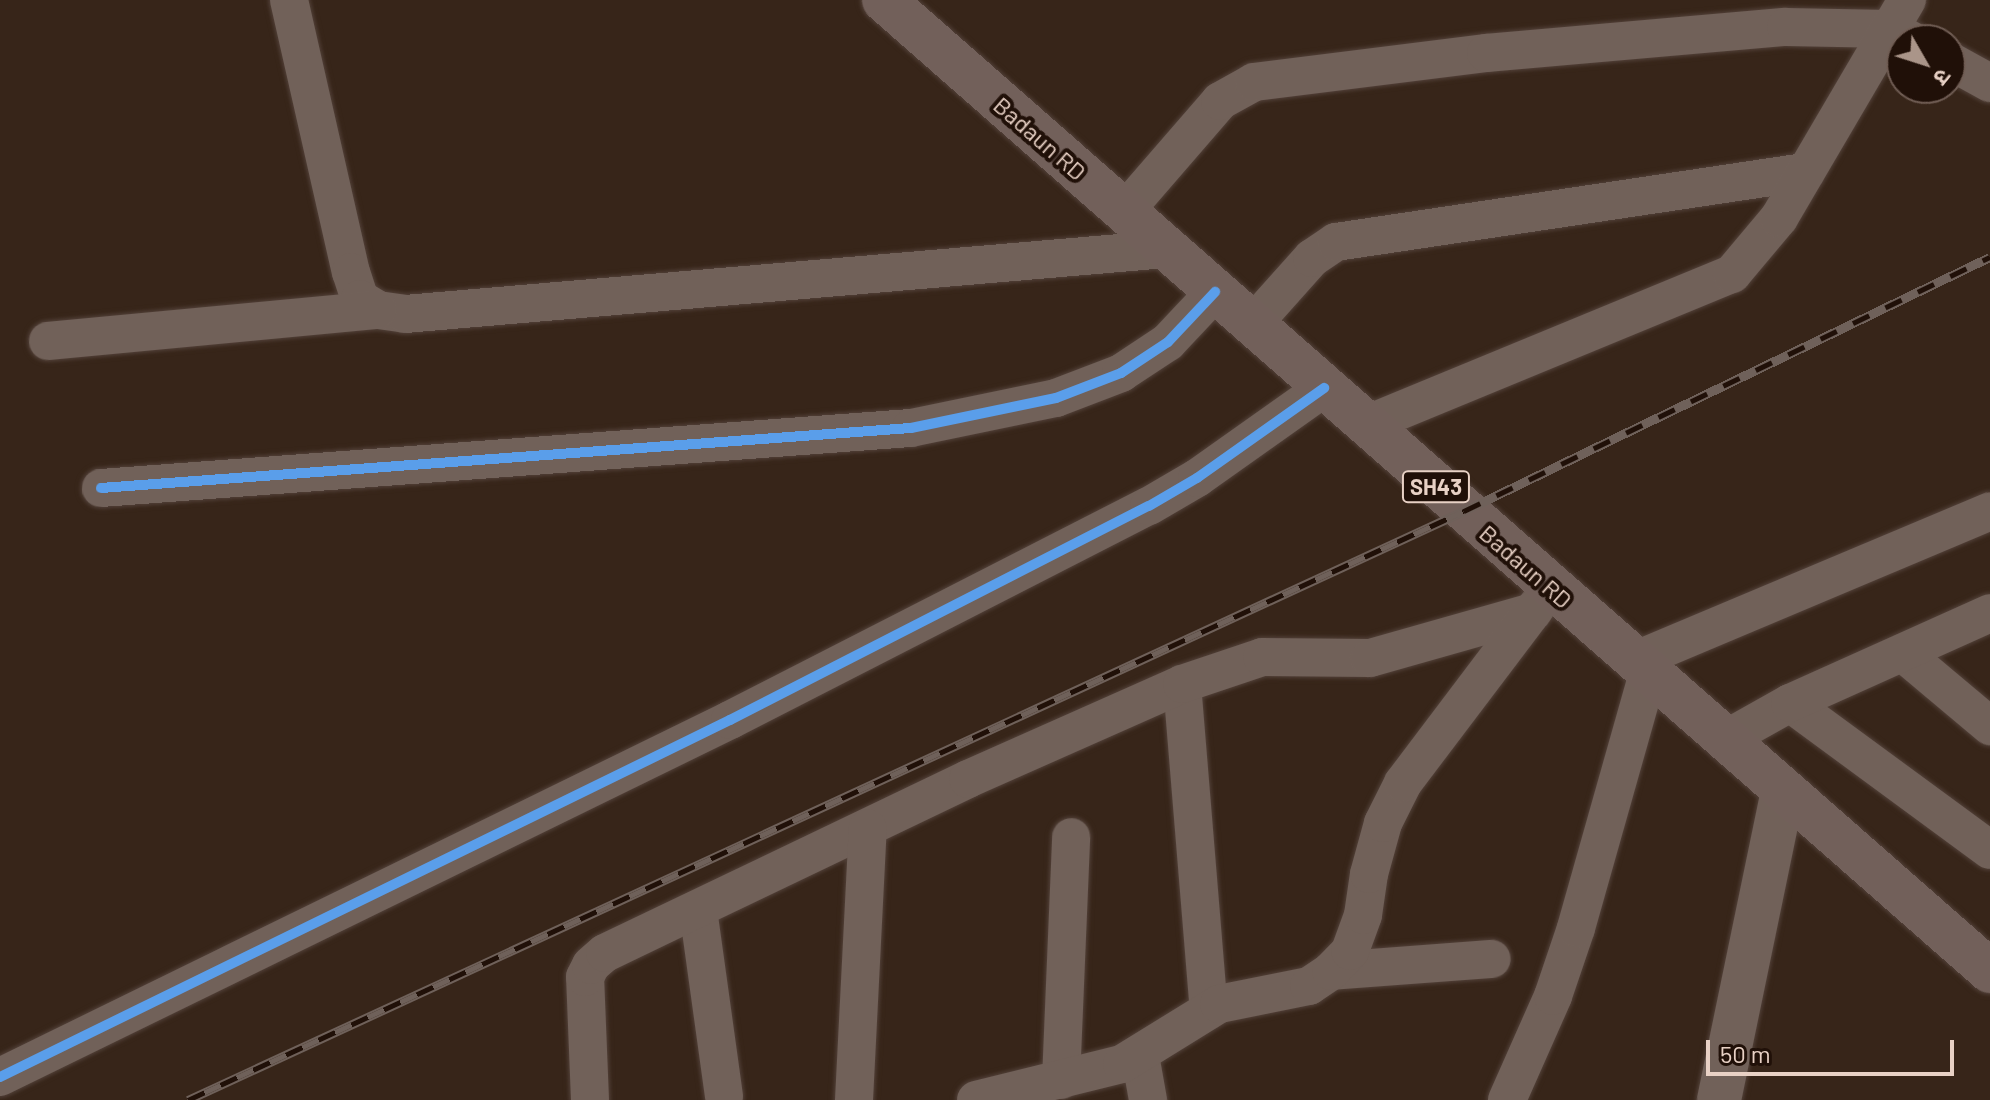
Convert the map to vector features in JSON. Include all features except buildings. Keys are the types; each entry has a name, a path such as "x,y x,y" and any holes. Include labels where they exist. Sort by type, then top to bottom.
{"main road":[{"name":"Badaun RD","path":"895,3 1124,212 1365,425 1542,600 1641,668 1990,971"}],"street":[{"path":"289,0 351,272 360,299 378,310"},
{"path":"1124,212 1220,101 1254,82 1486,53 1786,27 1902,23"},
{"path":"1365,425 1732,274 1749,258 1779,218 1902,23"},
{"path":"1966,70 1990,83"},
{"path":"1252,325 1312,258 1336,242 1806,172"},
{"path":"48,341 378,310 421,313 1166,249"},
{"path":"101,488 911,428 1056,398 1121,373 1168,342 1215,292"},
{"path":"0,1077 716,727 1149,506 1197,478 1324,388"},
{"path":"1507,1100 1548,1009 1572,942 1641,668 1990,511"},
{"path":"590,1100 585,977 591,965 605,953 1182,684 1262,657 1310,655 1339,660 1370,658 1542,600"},
{"path":"976,1100 1061,1080 1140,1055 1219,1004 1309,986 1331,971 1350,951 1363,915 1369,874 1383,823 1403,783 1542,600"},
{"path":"1724,740 1790,703 1990,613"},
{"path":"1903,653 1990,726"},
{"path":"1182,684 1209,1010"},
{"path":"1790,703 1990,850"},
{"path":"1719,1100 1783,792"},
{"path":"854,1100 868,828"},
{"path":"1061,1080 1071,837"},
{"path":"698,909 724,1096"},
{"path":"1331,971 1492,959"},
{"path":"1140,1055 1148,1100"}],"railway":[{"path":"188,1100 1464,511 1990,257"}],"cycle path":[{"path":"101,488 911,428 1056,398 1121,373 1168,342 1215,292"},
{"path":"0,1077 730,720 1149,506 1197,478 1324,388"}]}
